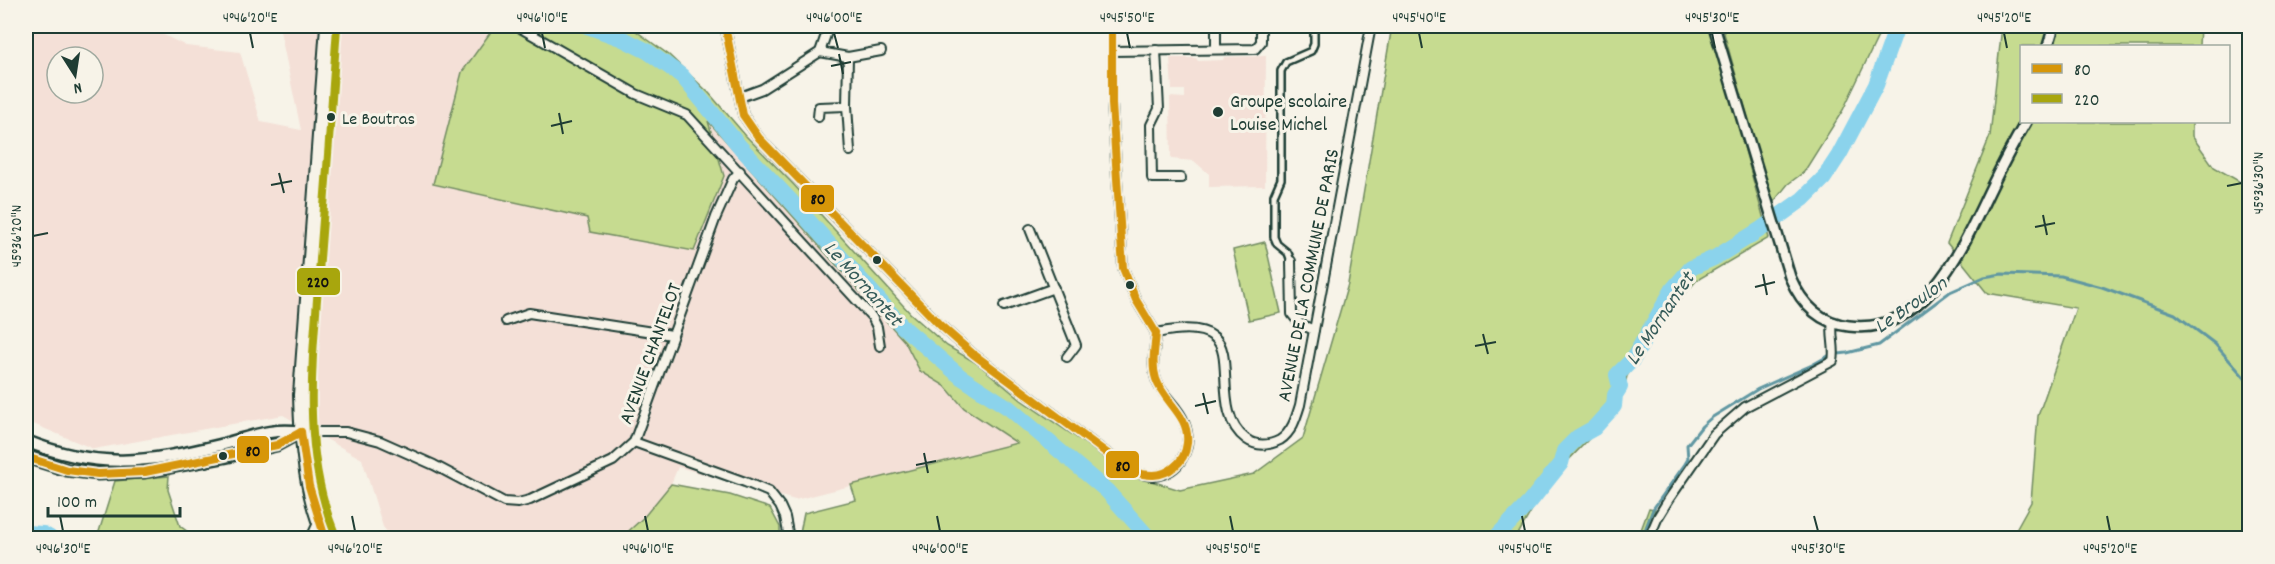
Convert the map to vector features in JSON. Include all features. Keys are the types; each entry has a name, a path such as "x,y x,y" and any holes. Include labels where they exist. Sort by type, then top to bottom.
{"main road":[{"path":"325,538 318,523 307,481 301,432 300,394 327,26"},
{"path":"26,441 55,453 101,461 123,461 158,458 277,429 301,432"},
{"path":"26,457 68,470 98,474 145,472 254,450 285,442 301,432"},
{"path":"251,436 254,450"}],"street":[{"path":"517,26 636,94 687,115 872,318 877,327 880,346"},
{"path":"725,26 743,115 759,138 940,325 973,354 1131,471 1152,476 1174,470 1185,456 1188,438 1184,421 1157,383 1152,365 1156,333 1136,300 1123,268 1112,104 1112,26"},
{"path":"740,97 762,89 820,52 829,26"},
{"path":"1216,26 1216,49"},
{"path":"1112,51 1255,49 1261,42 1261,26"},
{"path":"1314,26 1314,44 1311,51 1286,62 1281,71 1281,179 1274,195 1274,237 1277,244 1288,253 1291,261 1292,314 1300,324 1314,330"},
{"name":"AVENUE DE LA COMMUNE DE PARIS","path":"1156,333 1172,330 1202,330 1216,338 1222,354 1227,412 1238,434 1253,444 1270,445 1285,436 1293,424 1300,405 1371,26"},
{"path":"1714,26 1774,229 1797,293 1813,311 1833,322 1860,327 1884,324 1905,313 1931,292 1952,265 1964,244 2024,123"},
{"path":"2048,45 2054,26"},
{"path":"1156,50 1159,109 1151,125 1152,178 1181,178"},
{"path":"820,52 848,57 881,51"},
{"path":"848,57 847,106 850,151"},
{"path":"818,117 819,107 847,106"},
{"name":"AVENUE CHANTELOT","path":"301,432 346,432 380,441 434,465 504,502 518,503 530,500 613,461 634,442 716,217 733,179 740,171"},
{"path":"1030,229 1076,345 1067,357"},
{"path":"1004,306 1054,288"},
{"path":"506,321 529,313 672,335"},
{"path":"1649,538 1669,499 1714,434 1745,407 1833,361 1831,331 1833,322"},
{"path":"634,442 769,492 785,517 789,538"},
{"path":"312,538 318,523"}],"shaded area":[{"path":"26,26 163,26 162,34 186,46 240,52 261,122 301,130 279,26 495,26 462,72 433,184 587,218 707,119 905,342 920,371 945,386 964,408 1018,444 795,500 678,467 671,484 644,517 620,538 392,538 383,527 362,459 283,415 94,449 26,421"},
{"name":"Groupe scolaire Louise Michel","path":"1266,56 1265,186 1209,187 1209,174 1194,161 1171,159 1170,97 1185,98 1185,90 1172,90 1170,58 1196,58 1198,61 1223,60 1224,57"}],"green space":[{"path":"495,26 629,26 669,55 709,93 910,313 947,346 978,364 1021,400 1132,475 1180,490 1254,474 1303,438 1348,284 1392,26 1711,26 1769,238 1697,280 1666,315 1627,376 1616,406 1607,419 1552,479 1516,538 799,538 804,513 856,500 851,485 1017,443 964,408 945,386 920,371 905,342 708,121 724,176 694,251 590,232 587,218 433,184 462,72"},
{"path":"1722,26 1883,26 1843,110 1804,172 1788,184 1772,204"},
{"path":"2002,26 2200,26 2199,45 2020,45 2020,123 2192,123 2192,136 2214,167 2249,187 2249,538 2001,538 2016,529 2031,502 2038,416 2076,308 1987,293 1947,243 1990,136"},
{"path":"1265,242 1281,313 1249,320 1233,250"},
{"path":"169,476 168,490 180,526 196,538 97,538 115,481"},
{"path":"671,484 730,495 770,508 780,527 780,538 621,538 644,517"},
{"path":"1649,508 1655,509 1645,538 1638,538"}],"waterway":[{"name":"Le Mornantet","path":"587,26 623,39 647,51 682,76 741,148 903,327 961,377 1009,408 1107,491 1149,538"},
{"name":"Le Mornantet","path":"1497,538 1561,463 1564,451 1578,437 1594,428 1614,406 1615,395 1620,387 1617,375 1633,359 1673,289 1691,268 1716,257 1761,229 1803,199 1824,178 1839,155 1876,85 1897,26"},
{"name":"Le Broulon","path":"1642,538 1653,509 1688,459 1687,445 1711,418 1758,389 1830,355 1879,345 1950,292 1984,277 2002,274 2061,276 2102,287 2175,314 2215,344 2250,384"},
{"path":"26,533 43,534 50,538"}],"transit line":[{"name":"80","path":"725,26 743,115 759,138 940,325 973,354 1131,471 1148,475 1164,473 1174,467 1183,456 1187,443 1185,425 1156,379 1154,362 1156,333"},
{"name":"80","path":"1112,26 1112,104 1123,268 1136,300 1156,333"},
{"name":"220","path":"335,534 324,500 317,467 312,398 337,27"},
{"name":"80","path":"301,432 309,486 325,538"},
{"name":"80","path":"26,457 67,470 98,474 145,472 277,445 301,432"}],"place":[{"name":"Groupe scolaire Louise Michel","path":"1218,112"},
{"name":"Le Boutras","path":"331,117"}]}
